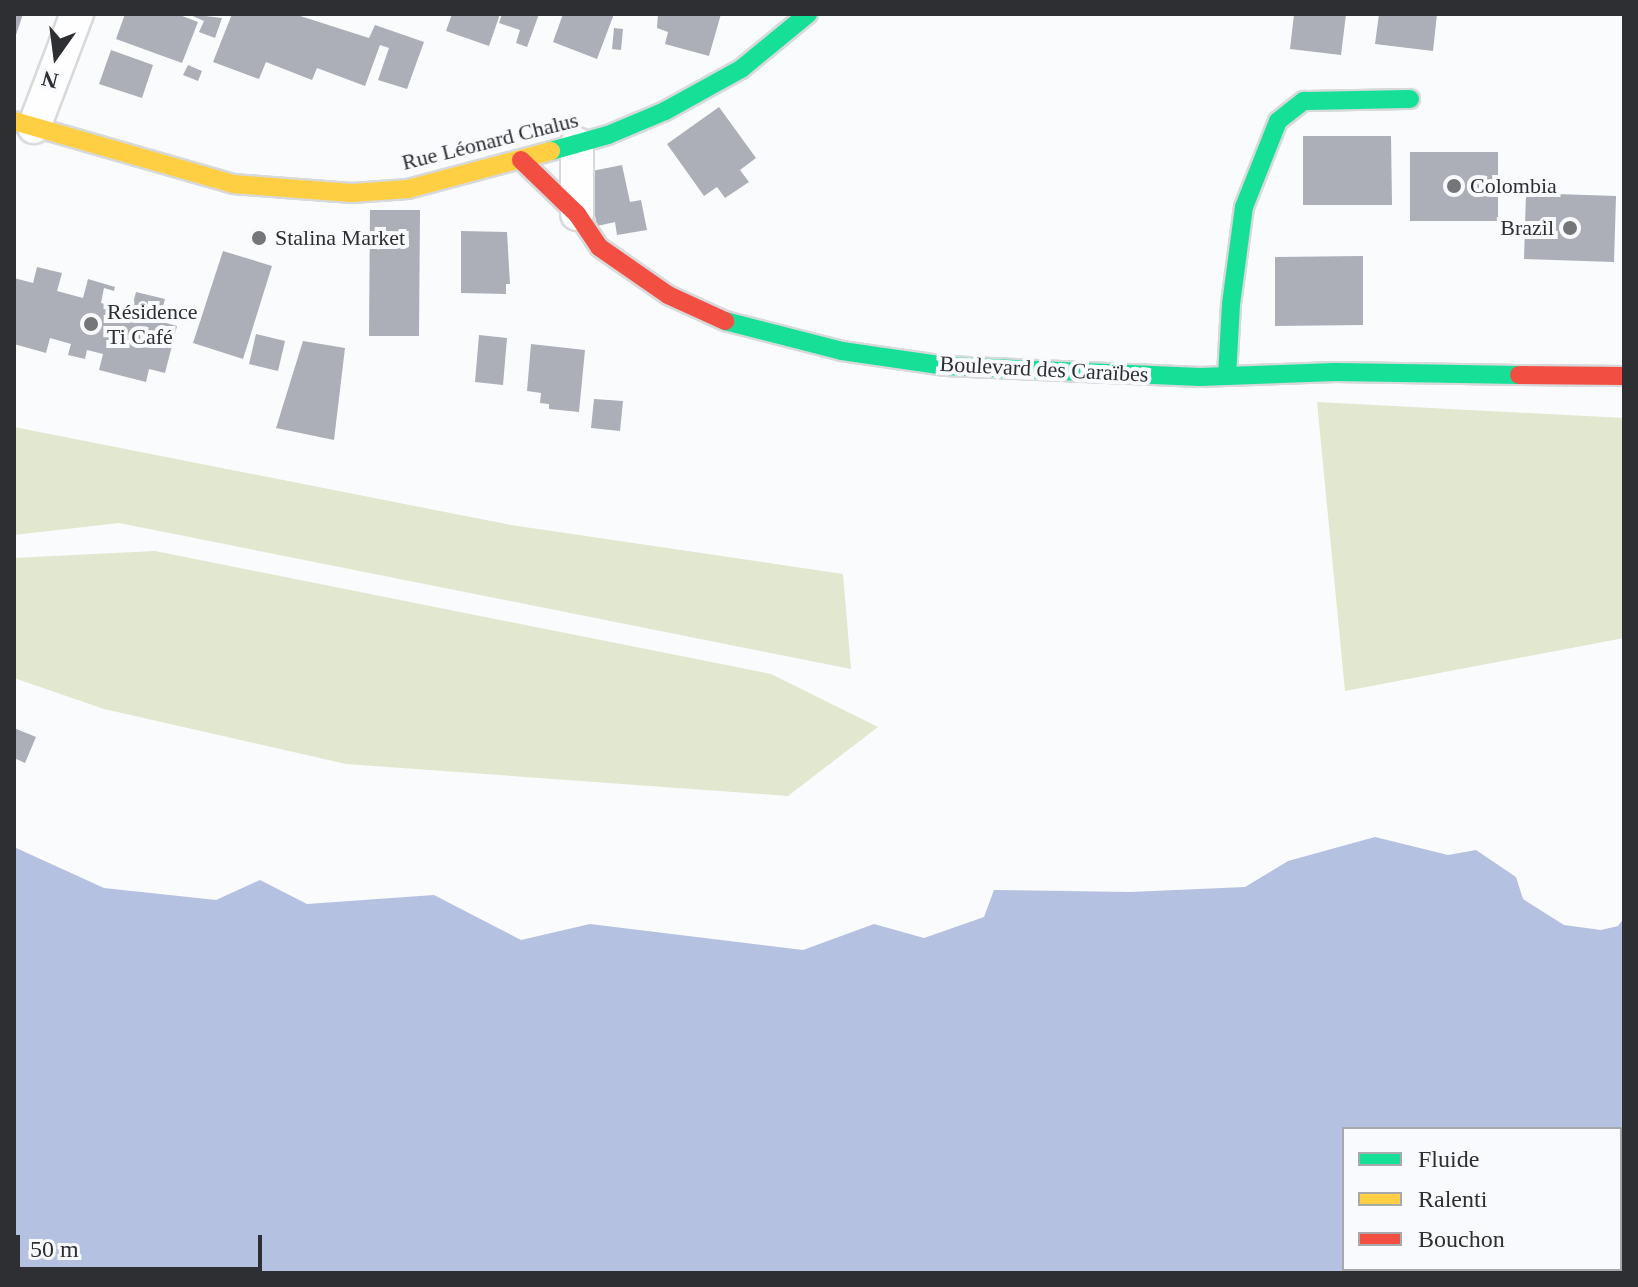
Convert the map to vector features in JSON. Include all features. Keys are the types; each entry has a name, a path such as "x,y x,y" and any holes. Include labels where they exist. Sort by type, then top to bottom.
{"street":[{"path":"24,124 77,14"},
{"name":"Rue Léonard Chalus","path":"24,124 233,184 352,193 408,189 608,135 665,111 741,69 808,14"},
{"path":"1227,376 1231,304 1244,207 1278,121 1304,101 1410,99"},
{"path":"577,144 577,214"},
{"name":"Boulevard des Caraïbes","path":"521,160 577,214 599,247 626,269 701,313 791,340 946,366 1227,376 1335,372 1624,376"}],"green space":[{"path":"1317,402 1624,418 1624,638 1345,691"},
{"path":"14,427 511,525 843,574 851,669 119,523 14,535"},
{"path":"155,551 771,674 878,727 788,796 346,764 104,709 14,678 14,558"}],"water":[{"path":"1375,837 1448,855 1476,850 1516,877 1523,899 1564,925 1601,930 1618,926 1624,918 1624,1273 14,1273 14,847 104,888 216,900 260,880 307,904 434,895 521,940 590,924 803,950 874,924 924,938 984,917 994,890 1130,892 1245,887 1288,861"}],"building":[{"path":"14,14 23,14 15,38 14,38"},
{"path":"125,14 177,14 198,22 182,63 116,39"},
{"path":"188,14 222,18 215,38 199,32 204,21"},
{"path":"232,14 294,14 369,38 375,25 424,42 407,89 378,80 389,48 380,45 365,86 317,68 312,80 266,62 259,79 213,62"},
{"path":"452,14 500,14 489,46 446,31"},
{"path":"502,14 539,14 527,47 516,43 520,30 499,23"},
{"path":"563,14 614,14 597,59 553,42"},
{"path":"658,14 721,14 709,56 665,44 668,32 657,28"},
{"path":"1294,14 1346,14 1341,55 1290,49"},
{"path":"1379,14 1437,14 1433,51 1375,44"},
{"path":"614,28 623,29 621,50 612,49"},
{"path":"111,50 153,65 142,98 99,84"},
{"path":"188,65 202,71 198,81 183,75"},
{"path":"719,107 756,158 740,170 749,182 725,198 717,187 704,196 667,144"},
{"path":"1303,136 1391,136 1392,205 1303,205"},
{"name":"Colombia","path":"1410,152 1498,152 1498,221 1410,221"},
{"path":"622,165 630,202 641,200 647,230 617,235 615,222 597,226 587,172"},
{"name":"Brazil","path":"1526,193 1616,196 1614,262 1524,259"},
{"path":"370,210 420,210 419,336 369,336"},
{"path":"461,231 507,232 510,284 506,284 506,294 461,293"},
{"path":"223,251 272,266 243,359 193,343"},
{"path":"1363,256 1363,325 1275,326 1275,257"},
{"name":"Résidence Ti Café","path":"37,267 62,273 57,291 83,298 88,279 115,287 114,291 104,288 101,303 131,311 136,292 165,299 159,321 177,326 165,373 149,369 146,382 99,370 103,354 87,350 85,359 68,355 71,344 50,338 46,353 14,344 14,278 33,283"},
{"path":"256,334 285,341 278,371 249,364"},
{"path":"479,335 507,338 503,385 475,382"},
{"path":"303,341 345,348 334,440 276,428"},
{"path":"531,344 585,350 579,412 549,409 549,404 540,403 541,393 527,391"},
{"path":"594,399 623,401 620,431 591,428"},
{"path":"14,728 36,737 25,763 14,758"}],"traffic: fast":[{"path":"551,151 608,135 665,111 741,69 808,14"},
{"path":"1227,376 1231,304 1244,207 1278,121 1304,101 1410,99"},
{"path":"725,321 842,351 946,366 1200,377 1335,372 1519,375"}],"traffic: slow":[{"path":"14,121 233,184 352,193 408,189 551,151"}],"traffic: jam":[{"path":"521,160 577,214 599,247 668,295 725,321"},
{"path":"1519,375 1624,376"}],"place":[{"name":"Colombia","path":"1454,186"},
{"name":"Brazil","path":"1570,228"},
{"name":"Stalina Market","path":"259,238"},
{"name":"Résidence Ti Café","path":"91,324"}]}
